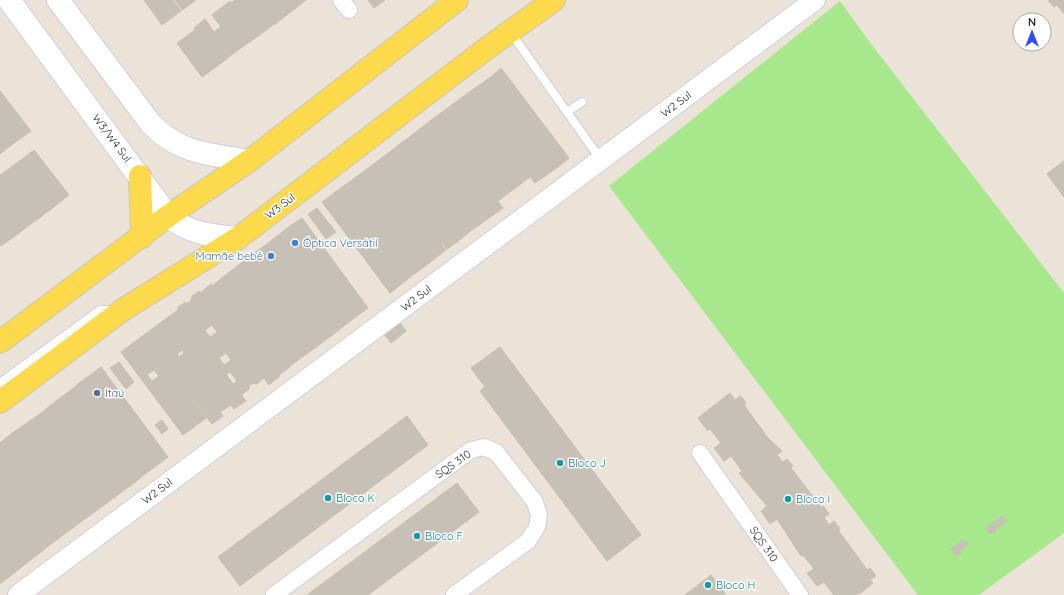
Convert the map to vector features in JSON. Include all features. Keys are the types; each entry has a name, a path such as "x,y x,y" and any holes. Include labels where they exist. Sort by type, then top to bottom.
{"main road":[{"name":"W3/W4 Sul","path":"9,0 168,216 175,222 191,231 238,238"},
{"path":"58,0 151,124 164,137 188,150 249,161"},
{"path":"0,342 168,216 249,161 457,0"},
{"name":"W3 Sul","path":"0,402 124,309 238,238 554,0"},
{"path":"140,176 142,237"}],"street":[{"name":"W2 Sul","path":"18,595 815,0"},
{"name":"SQS 310","path":"274,595 471,450 484,447 496,452 536,502 539,515 537,527 528,541 454,595"},
{"name":"SQS 310","path":"700,453 800,595"}],"lane":[{"path":"511,32 601,160"},
{"path":"567,112 582,102"},
{"path":"0,384 100,310 124,309"}],"green space":[{"path":"840,1 871,44 1064,293 1064,533 979,595 918,595 609,186"}],"building":[{"path":"144,0 173,0 181,11 162,25"},
{"path":"175,0 183,0 188,6 182,10"},
{"path":"183,0 196,0 188,6"},
{"path":"235,0 256,0 274,24 257,37 231,3"},
{"path":"256,0 284,0 292,11 274,25"},
{"path":"284,0 306,0 292,11"},
{"path":"368,0 385,0 374,8"},
{"path":"1048,0 1064,0 1064,14 1057,5 1054,7"},
{"path":"230,1 257,37 238,50 212,15"},
{"path":"205,19 214,32 221,27 238,50 220,64 194,28"},
{"path":"195,30 220,64 202,77 177,43"},
{"path":"501,68 569,158 558,167 492,76"},
{"path":"492,76 558,167 535,183 468,93"},
{"path":"0,91 31,131 10,146 0,132"},
{"path":"468,93 530,177 498,201 434,118"},
{"path":"434,118 503,208 479,225 412,135"},
{"path":"0,132 10,146 0,154"},
{"path":"412,135 479,225 468,233 401,143"},
{"path":"401,143 468,233 457,242 391,151"},
{"path":"34,150 69,195 55,206 21,160"},
{"path":"391,151 457,242 447,249 442,242 440,243 379,160"},
{"path":"21,160 55,206 42,216 7,170"},
{"path":"379,160 446,250 424,267 356,177"},
{"path":"1064,161 1064,197 1047,174"},
{"path":"7,170 42,216 28,226 0,189 0,175"},
{"path":"356,177 424,267 413,275 345,185"},
{"path":"345,185 413,275 390,293 322,202"},
{"path":"0,189 28,226 15,236 0,217"},
{"path":"317,208 336,232 326,239 308,214"},
{"path":"0,217 15,236 1,246 0,244"},
{"path":"302,218 368,308 357,316 290,226"},
{"path":"290,226 357,316 335,333 268,243"},
{"path":"268,243 335,333 312,350 245,260"},
{"path":"245,260 312,350 290,366 223,277"},
{"path":"223,277 290,367 279,375 212,286"},
{"path":"211,284 280,376 269,385 200,293"},
{"path":"199,291 264,378 257,384 253,383 249,386 249,389 241,395 233,384 237,381 230,372 226,375 177,308 184,303 191,301 192,296","holes":["212,325 217,332 210,337 205,330","226,353 231,360 224,365 219,358"]},
{"path":"178,310 246,401 234,409 167,318"},
{"path":"167,318 231,405 220,412 179,357 184,353 182,350 177,354 156,326"},
{"path":"400,323 406,331 391,343 385,335"},
{"path":"156,326 223,416 212,424 144,335"},
{"path":"144,335 206,418 183,435 121,352","holes":["154,370 159,376 152,381 147,375"]},
{"name":"Bloco J","path":"500,347 641,535 607,561 480,391 485,387 471,368"},
{"path":"119,362 134,382 126,389 110,368"},
{"path":"101,367 168,457 145,474 78,384"},
{"path":"78,384 145,474 134,483 67,393"},
{"path":"67,393 134,483 123,491 56,401"},
{"name":"Bloco I","path":"730,393 735,400 741,396 746,403 744,405 768,438 782,451 777,455 783,462 787,459 793,466 791,468 821,507 823,506 829,514 824,517 829,525 834,521 840,529 838,530 867,570 870,568 876,576 870,580 873,583 862,592 855,595 834,595 824,582 817,586 807,573 814,569 803,555 801,556 777,519 770,524 761,511 767,506 739,473 742,471 731,456 724,461 714,448 721,443 710,429 708,431 698,418"},
{"path":"56,401 123,491 111,500 45,410"},
{"path":"45,410 111,500 100,508 34,418"},
{"name":"Bloco K","path":"407,416 428,445 240,586 218,557"},
{"path":"34,418 100,508 78,524 11,434"},
{"path":"162,420 168,429 162,434 155,425"},
{"path":"11,434 78,524 55,541 0,468 0,443"},
{"path":"0,468 55,541 33,558 0,514"},
{"name":"Bloco F","path":"457,483 479,512 368,595 307,595"},
{"path":"0,514 33,558 0,584"},
{"path":"1003,516 1006,521 995,530 996,531 994,533 993,531 990,534 986,528"},
{"path":"963,540 968,544 959,552 961,553 955,555 951,549"},
{"name":"Bloco H","path":"711,575 726,595 685,595"}],"place":[{"name":"Óptica Versátil","path":"295,243"},
{"name":"Mamãe bebê","path":"271,256"},
{"name":"Itaú","path":"97,393"},
{"name":"Bloco J","path":"560,463"},
{"name":"Bloco K","path":"328,498"},
{"name":"Bloco I","path":"788,499"},
{"name":"Bloco F","path":"417,536"},
{"name":"Bloco H","path":"708,585"}]}
